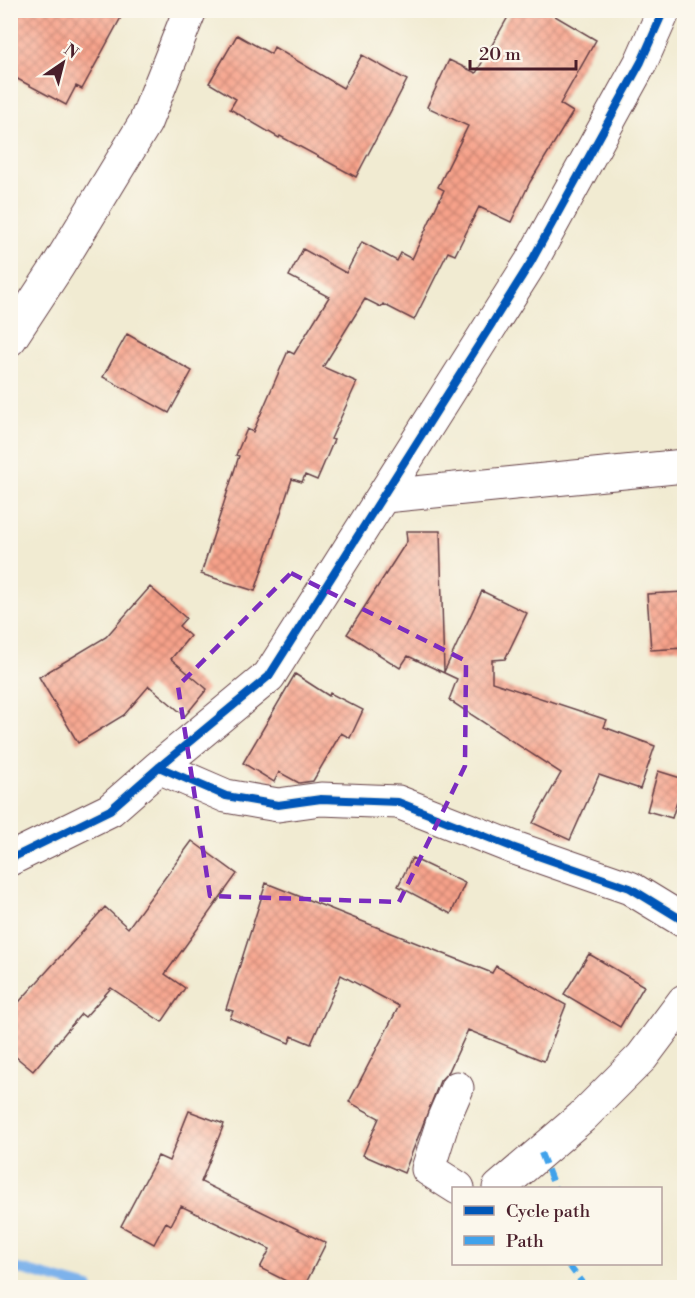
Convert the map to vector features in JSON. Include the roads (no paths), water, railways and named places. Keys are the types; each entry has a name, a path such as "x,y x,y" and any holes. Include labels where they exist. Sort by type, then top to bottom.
{"street":[{"path":"10,339 58,266 145,123 190,10"},
{"path":"10,859 110,810 269,676 531,262 641,62 664,10"},
{"path":"385,496 684,466"},
{"path":"159,767 226,796 278,805 321,799 398,802 512,847 630,888 684,921"},
{"path":"500,1187 582,1117 642,1057 684,1001"},
{"path":"457,1088 444,1118 429,1168 457,1187"}],"waterway":[{"path":"10,1268 89,1288"}]}
